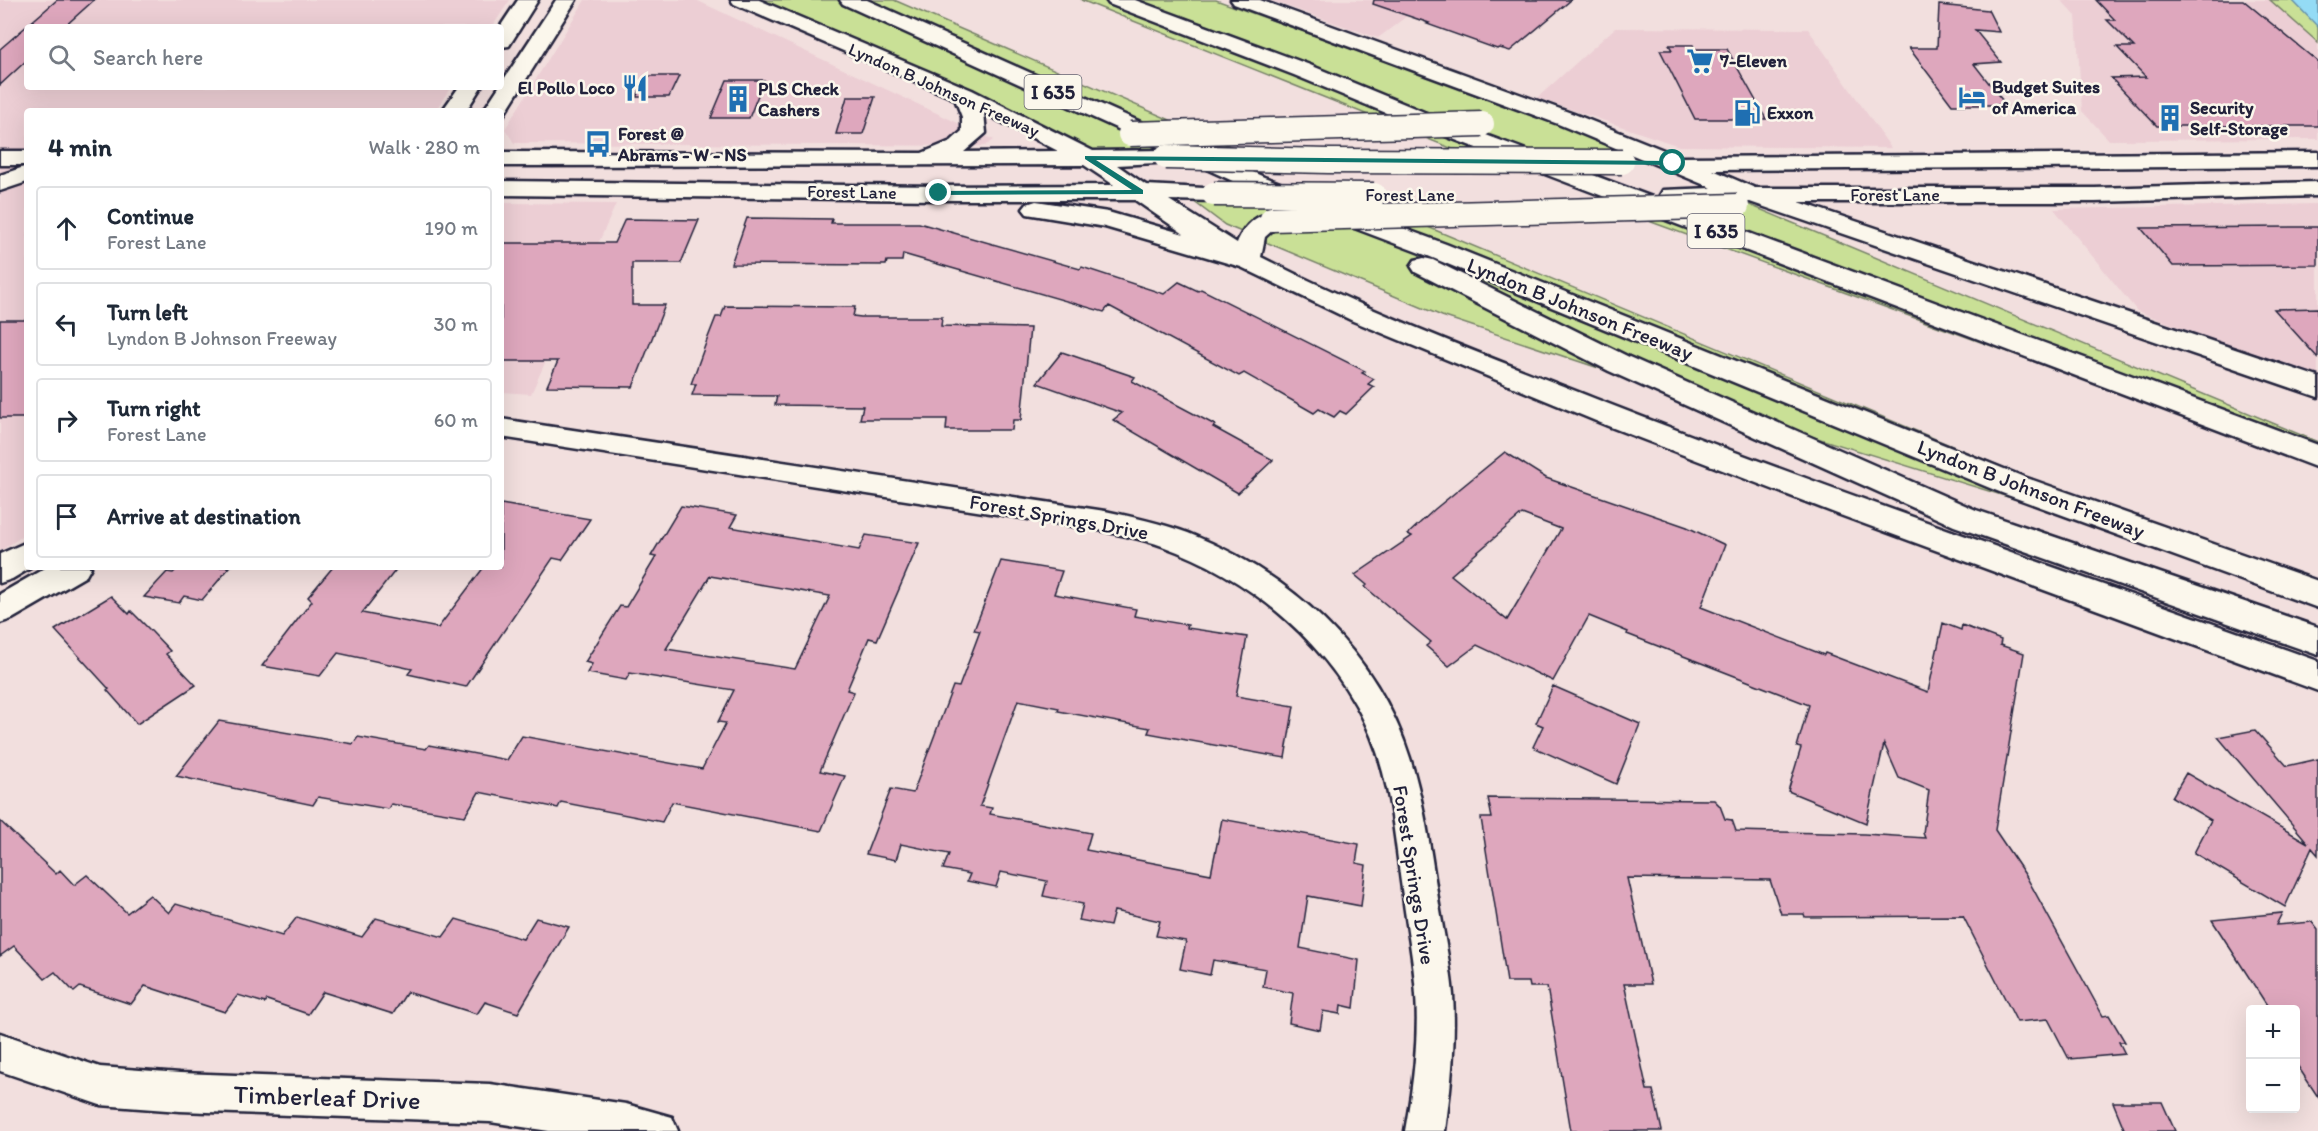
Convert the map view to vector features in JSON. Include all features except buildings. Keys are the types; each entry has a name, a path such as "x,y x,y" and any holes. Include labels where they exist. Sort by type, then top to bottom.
{"main road":[{"path":"504,36 528,0"},
{"path":"497,108 566,0"},
{"path":"550,23 580,6 585,0"},
{"name":"Lyndon B Johnson Freeway","path":"741,0 964,96 1088,157 1193,229 1248,261"},
{"name":"Lyndon B Johnson Freeway","path":"850,0 1256,182 1437,250 2013,485 2318,595"},
{"name":"I 635","path":"1116,0 1302,70 1416,117 2318,457"},
{"path":"1241,0 1266,4 1673,163 1744,201 1850,229 2318,387"},
{"path":"455,108 468,90"},
{"path":"1020,123 1074,134 1482,124 1494,116 1497,107 1495,93"},
{"path":"907,160 950,149 968,140 974,134 974,117 964,96"},
{"name":"Forest Lane","path":"504,159 907,160 1166,157 1328,161 1673,163 2318,159"},
{"path":"0,158 24,158"},
{"path":"1965,195 1986,173 2085,170 2089,162"},
{"path":"0,187 24,175"},
{"path":"1256,182 1619,364 1965,518 2318,641"},
{"path":"0,187 24,189"},
{"name":"Forest Lane","path":"504,188 939,193 1672,195 1744,201 1892,195 2095,195 2318,189"},
{"path":"939,193 1108,220 1248,261 1387,325 1709,454 2318,676"},
{"path":"1892,195 1891,210 1897,224 1916,240 1986,275"},
{"path":"1248,261 1248,245 1252,235 1272,219 1744,201"},
{"path":"0,570 24,556"},
{"path":"0,609 69,570"}],"street":[{"name":"Forest Springs Drive","path":"504,428 1105,521 1177,540 1220,558 1276,592 1314,626 1344,660 1369,701 1387,738 1408,812 1435,1008 1432,1089 1425,1131"},
{"name":"Timberleaf Drive","path":"0,1052 100,1086 180,1092 490,1103 626,1123 658,1131"}],"shaded area":[{"path":"0,0 510,0 494,24 24,24 24,90 449,90 437,108 24,108 24,535 0,551"},
{"path":"585,0 696,0 994,140 985,146 514,143 505,129"},
{"path":"1269,0 1428,0 1378,38"},
{"path":"2061,0 2318,0 2318,139 2109,140 2082,111 2076,16"},
{"path":"1615,28 1808,29 1891,148 1679,146 1537,98"},
{"path":"504,203 616,204 531,394 504,392"},
{"path":"2318,204 2318,380 2137,311 2054,209"}],"green space":[{"path":"761,0 894,0 1237,149 1084,151"},
{"path":"1081,0 1216,0 1632,150 1453,149"},
{"path":"2270,0 2318,0 2318,43 2314,39"},
{"path":"1733,198 2318,442 2318,465 1591,200"},
{"path":"1363,200 2264,576 1710,405 1442,316 1225,225 1193,201"}],"water":[{"path":"2292,0 2318,0 2318,27"}],"place":[{"name":"7-Eleven","path":"1700,61"},
{"name":"El Pollo Loco","path":"635,88"},
{"name":"Budget Suites of America","path":"1972,97"},
{"name":"PLS Check Cashers","path":"738,99"},
{"name":"Exxon","path":"1747,113"},
{"name":"Security Self-Storage","path":"2170,118"},
{"name":"Forest @ Abrams - W - NS","path":"598,144"}],"route":[{"path":"939,193 1140,192 1088,157 1673,163"}]}
